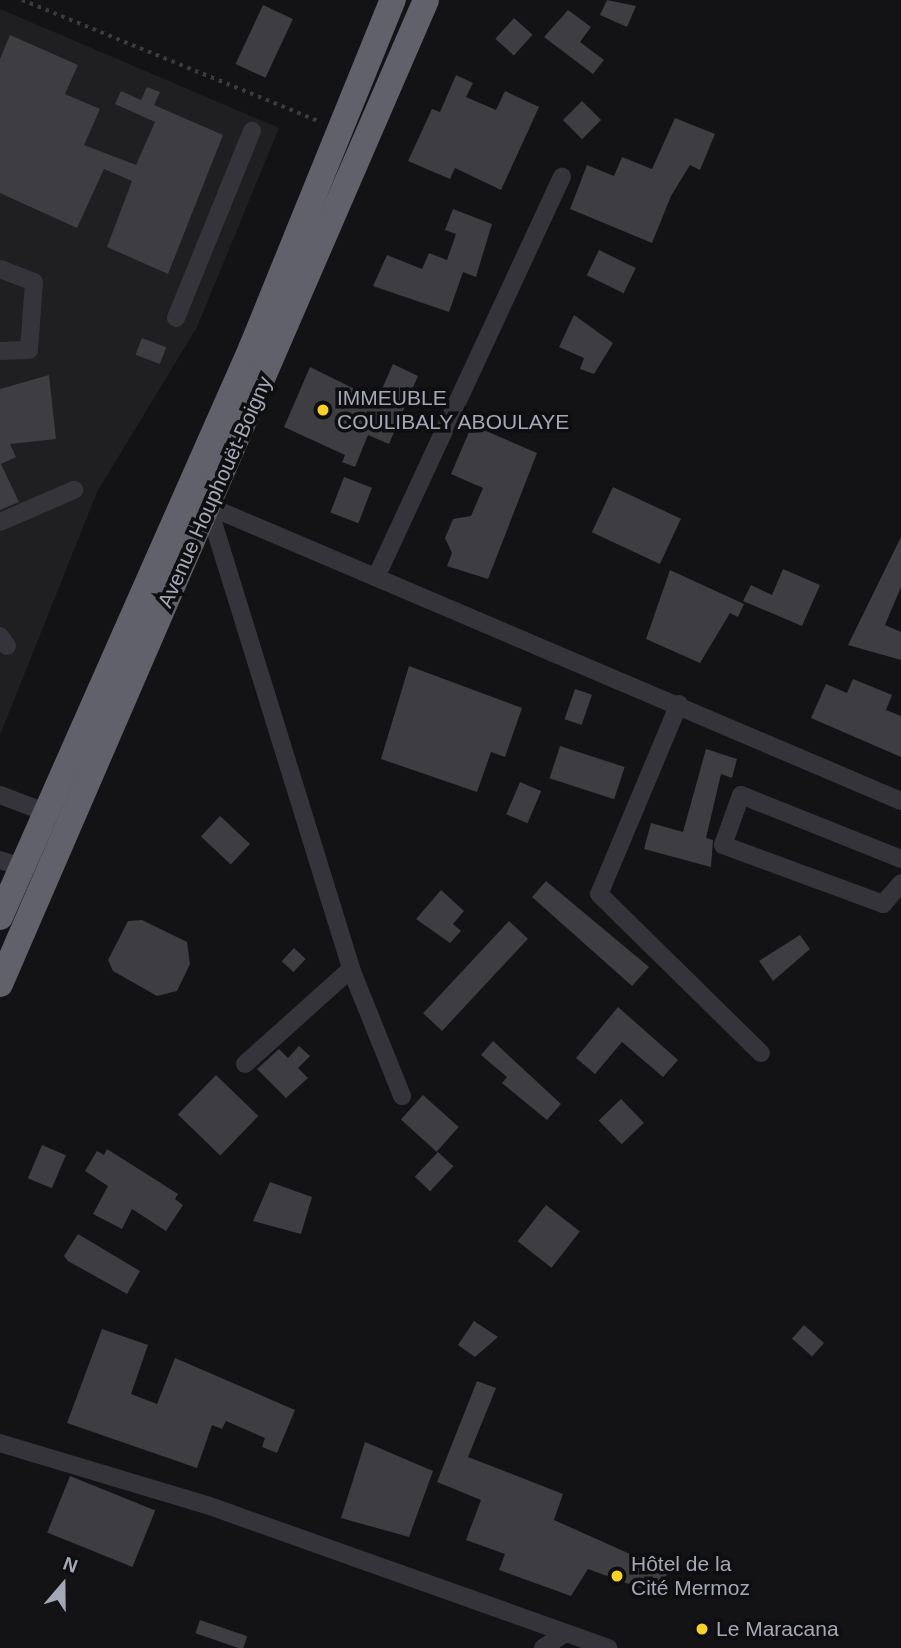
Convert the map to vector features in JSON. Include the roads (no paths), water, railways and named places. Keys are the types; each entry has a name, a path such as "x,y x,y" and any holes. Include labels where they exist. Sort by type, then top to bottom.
{"highway":[{"name":"Avenue Houphouët-Boigny","path":"0,918 11,864 45,812 251,349 393,0"},
{"name":"Avenue Houphouët-Boigny","path":"0,984 426,0"}],"street":[{"path":"176,318 252,131"},
{"path":"378,573 562,177"},
{"path":"0,269 34,282 29,350 0,351"},
{"path":"0,522 74,490"},
{"path":"208,506 378,573 901,801"},
{"path":"208,506 351,969 402,1096"},
{"path":"679,704 599,894 761,1053"},
{"path":"0,795 45,812"},
{"path":"901,859 741,795 723,845 883,904 901,883"},
{"path":"245,1064 351,969"},
{"path":"0,1443 207,1505 608,1648"},
{"path":"543,1648 565,1633"}],"place":[{"name":"IMMEUBLE COULIBALY ABOULAYE","path":"323,410"},
{"name":"Hôtel de la Cité Mermoz","path":"617,1576"},
{"name":"Le Maracana","path":"702,1629"}]}
